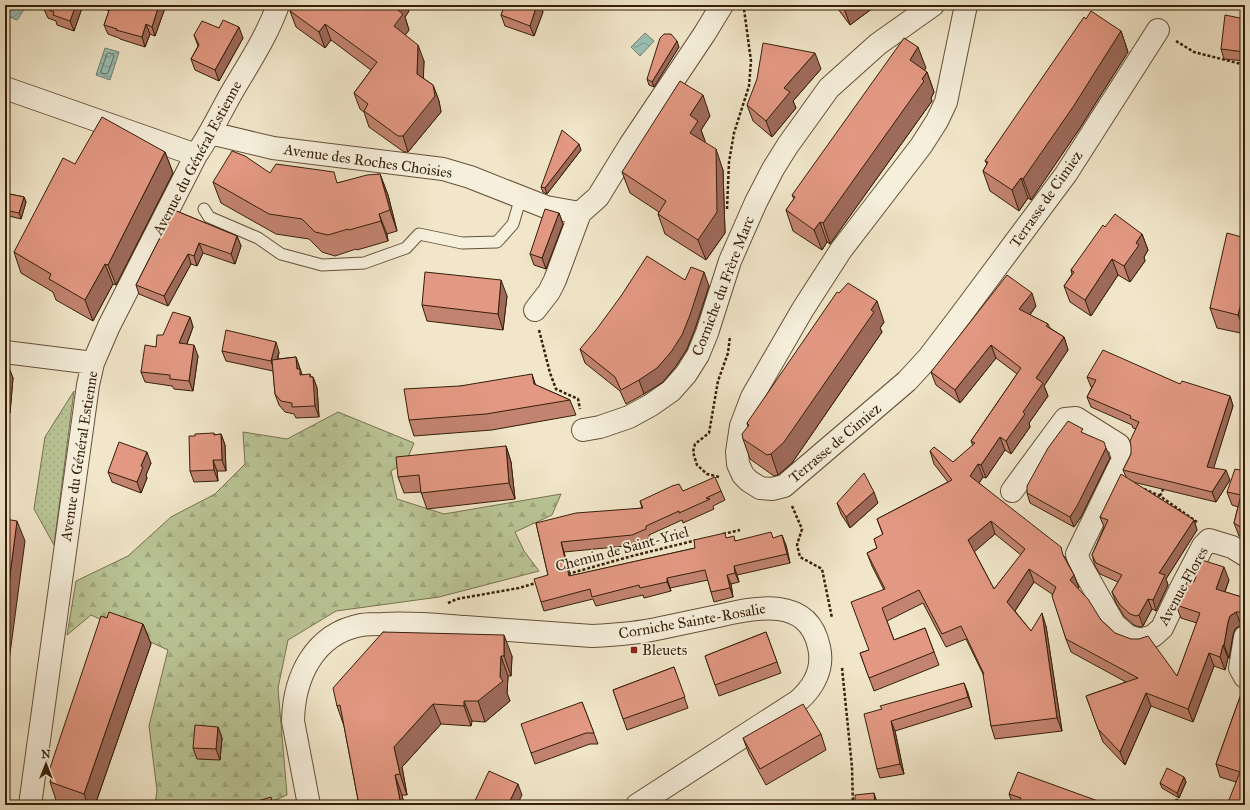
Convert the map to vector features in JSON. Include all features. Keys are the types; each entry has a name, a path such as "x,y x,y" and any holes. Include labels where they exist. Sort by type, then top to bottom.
{"street":[{"name":"Avenue du Général Estienne","path":"30,805 88,385 93,363 109,326 196,155 264,38 278,5"},
{"path":"536,310 549,292 555,280 580,213 598,197 630,145 722,5"},
{"name":"Corniche du Frère Marc","path":"583,430 600,427 629,417 651,405 671,391 686,374 698,355 707,333 730,261 773,169 788,145 829,88 878,44 933,5"},
{"path":"743,475 738,464 737,452 742,426 752,397 803,309 841,250 921,146 937,121 946,102 966,5"},
{"name":"Terrasse de Cimiez","path":"743,475 748,481 760,488 772,489 784,486 907,381 929,357 961,316 1066,174 1158,30"},
{"path":"5,88 196,155"},
{"name":"Avenue des Roches Choisies","path":"210,133 272,148 443,169 470,177 546,207 580,213"},
{"path":"5,352 93,363"},
{"name":"Avenue Flores","path":"1012,491 1065,419 1076,418 1119,445 1123,460 1077,554 1079,562 1114,624 1128,636 1140,640 1153,636 1162,628 1203,546 1209,540 1232,547 1245,555"},
{"name":"Corniche Sainte-Rosalie","path":"309,805 293,721 296,691 306,666 320,647 338,634 350,628 362,625 399,623 592,636 660,629 759,608 784,609 793,612 806,622 813,630 817,638 820,649 820,661 816,677 805,694 798,701 637,805"},
{"path":"1245,637 1240,668 1245,677"}],"lane":[{"path":"204,209 209,217 258,238 281,254 322,265 364,263 406,248 419,234 462,243 497,242 513,224 521,197"}],"path":[{"path":"727,213 729,162 734,133 749,86 751,61 744,5"},
{"path":"1158,30 1194,52 1245,65"},
{"path":"536,310 536,319 550,373 556,388 578,399 583,418 583,430"},
{"path":"730,332 728,353 718,381 709,433 695,444 693,452 697,465 707,474 722,478 732,478 743,475"},
{"name":"Avenue Flores","path":"1115,476 1160,496 1202,525 1209,540"},
{"path":"1160,496 1166,482"},
{"path":"719,535 740,530"},
{"name":"Chemin de Saint-Yriel","path":"563,575 698,540"},
{"name":"Chemin de Saint-Yriel","path":"425,624 438,610 457,599 519,588 541,582"}],"green space":[{"path":"74,391 54,545 34,509 45,437"},
{"path":"338,412 414,443 406,462 391,471 397,499 444,514 561,494 552,515 515,532 524,551 539,571 439,597 336,611 288,640 278,688 287,795 264,805 155,805 157,791 149,726 168,650 91,615 67,635 76,581 128,556 171,517 215,494 245,464 243,432 287,439"}],"water":[{"path":"5,5 24,5 25,8 17,20 5,15"},
{"path":"645,33 654,41 640,56 631,47"},
{"path":"105,48 119,52 110,80 96,75"}],"building":[{"path":"45,5 76,5 70,21 53,15 54,12 44,8"},
{"path":"111,5 159,5 152,27 146,24 142,37 104,25"},
{"path":"295,5 396,5 394,7 403,14 394,26 418,45 417,74 433,85 435,96 403,136 398,136 364,111 368,104 354,93 377,62 325,24 319,32 290,11"},
{"path":"505,5 537,5 530,26 501,15"},
{"path":"1091,11 1121,31 1073,107 1023,179 1021,178 1012,190 983,171 988,162 985,161 1084,17 1086,19"},
{"path":"1225,15 1245,19 1245,52 1221,49"},
{"path":"223,20 239,27 215,70 191,59 199,45 194,35 202,21 219,28"},
{"path":"664,34 671,34 677,41 652,82 647,79 660,38"},
{"path":"904,38 918,47 910,60 927,72 922,79 924,81 823,223 820,222 814,230 786,210 795,197 792,195"},
{"path":"763,43 815,53 784,88 790,92 766,121 747,105 757,79"},
{"path":"680,81 703,95 690,115 698,121 690,133 716,149 717,212 698,240 658,214 666,201 622,172"},
{"path":"102,117 165,152 108,265 105,264 85,300 49,279 51,274 14,252 63,158 75,164"},
{"path":"562,130 579,144 545,188 541,187"},
{"path":"232,151 245,156 270,173 276,164 334,172 337,183 367,175 380,174 390,210 379,214 381,221 328,235 315,232 302,219 269,214 213,182"},
{"path":"5,193 24,197 19,213 5,210"},
{"path":"545,209 559,213 542,258 530,254"},
{"path":"174,210 237,236 231,254 199,243 194,256 188,254 164,296 136,285"},
{"path":"1115,214 1142,234 1136,243 1139,245 1124,266 1112,259 1085,300 1064,286 1074,272 1071,270 1103,225 1105,227"},
{"path":"1227,233 1245,238 1245,288 1238,315 1210,308"},
{"path":"647,256 685,280 691,267 704,272 682,335 671,352 657,368 621,390 615,377 580,349 621,296"},
{"path":"425,272 501,280 498,314 422,305"},
{"path":"1007,275 1032,293 1019,309 1048,324 1046,326 1064,337 1036,378 1043,383 1023,412 1025,414 1006,441 1000,437 981,465 978,464 970,476 1061,547 1063,555 1074,575 1070,580 1088,599 1101,620 1115,633 1131,639 1139,639 1148,636 1177,676 1200,613 1176,605 1188,580 1194,582 1202,560 1224,567 1216,589 1245,598 1245,613 1236,612 1230,616 1220,657 1209,653 1188,709 1146,693 1120,752 1098,729 1086,696 1138,678 1066,639 1052,596 1056,587 1029,569 1007,602 1031,631 1042,613 1057,718 991,726 984,674 961,626 942,634 919,590 882,608 894,640 925,628 934,652 869,678 860,653 869,650 851,602 885,589 867,553 877,548 874,539 883,534 877,519 952,480 930,451 934,447 953,462 975,443 971,441 1021,368 991,345 955,390 931,372","holes":["991,521 1025,549 994,589 968,540"]},
{"path":"848,283 877,301 871,310 874,312 784,442 771,454 767,455 743,439 742,434 749,425 747,423 837,292 839,293"},
{"path":"173,312 190,317 179,343 194,345 189,381 170,379 170,375 141,372 145,345 156,347 157,335 163,335"},
{"path":"226,330 276,342 271,361 222,351"},
{"path":"1103,350 1180,384 1182,381 1230,396 1207,467 1226,470 1212,492 1123,470 1131,454 1130,441 1139,422 1130,418 1131,416 1087,397 1096,380 1087,377"},
{"path":"296,357 297,369 300,369 300,375 310,374 310,377 313,377 315,406 292,407 292,403 281,401 275,394 272,360"},
{"path":"5,367 9,368 6,402 5,402"},
{"path":"532,374 534,384 570,400 486,414 409,420 404,389 460,386"},
{"path":"1068,421 1083,429 1081,432 1104,442 1106,448 1070,517 1027,493 1027,486 1048,448"},
{"path":"214,433 214,435 221,434 222,460 213,460 214,470 190,471 189,436 195,436 195,434"},
{"path":"119,442 147,452 141,466 143,467 137,482 108,472"},
{"path":"506,446 509,483 421,493 419,475 398,477 396,457"},
{"path":"1235,469 1245,471 1245,530 1234,523 1241,495 1227,492"},
{"path":"864,473 874,492 846,517 837,503"},
{"path":"1121,474 1194,520 1159,573 1165,575 1153,600 1148,599 1139,615 1136,616 1130,614 1120,605 1112,592 1122,575 1096,563 1092,555 1108,520 1100,517"},
{"path":"715,477 721,491 706,498 710,499 646,526 646,529 632,535 561,542 569,576 695,548 694,540 725,533 726,538 734,536 735,541 771,532 773,538 782,535 787,554 734,566 735,573 727,575 730,588 711,592 705,570 667,578 667,582 640,588 639,585 592,597 590,589 541,602 534,579 548,575 536,523 576,513 643,508 640,501 672,486 679,484 683,491"},
{"path":"5,519 17,521 5,614"},
{"path":"109,612 143,624 84,794 50,782 53,775 48,774 101,616 107,618"},
{"path":"383,632 504,635 504,656 501,656 500,677 503,681 478,701 464,701 464,706 433,704 394,747 400,774 395,775 401,805 359,805 340,705 337,706 333,688"},
{"path":"766,632 777,662 715,685 705,656"},
{"path":"674,667 685,697 623,719 613,690"},
{"path":"964,683 968,697 891,721 900,764 877,769 864,714 882,709 880,706"},
{"path":"1245,683 1245,805 1227,805 1240,772 1216,764"},
{"path":"582,702 594,733 586,733 531,753 521,724"},
{"path":"803,704 821,734 760,769 743,738"},
{"path":"195,725 218,727 216,749 193,748"},
{"path":"1167,768 1184,777 1177,793 1160,783"},
{"path":"489,771 518,784 508,805 473,805"},
{"path":"1018,772 1109,805 1018,805 1021,798 1009,794"},
{"path":"874,793 875,805 855,805 855,795"},
{"path":"271,797 273,805 244,805"},
{"path":"1176,799 1190,805 1173,805"}],"place":[{"name":"Bleuets","path":"634,650"}]}
